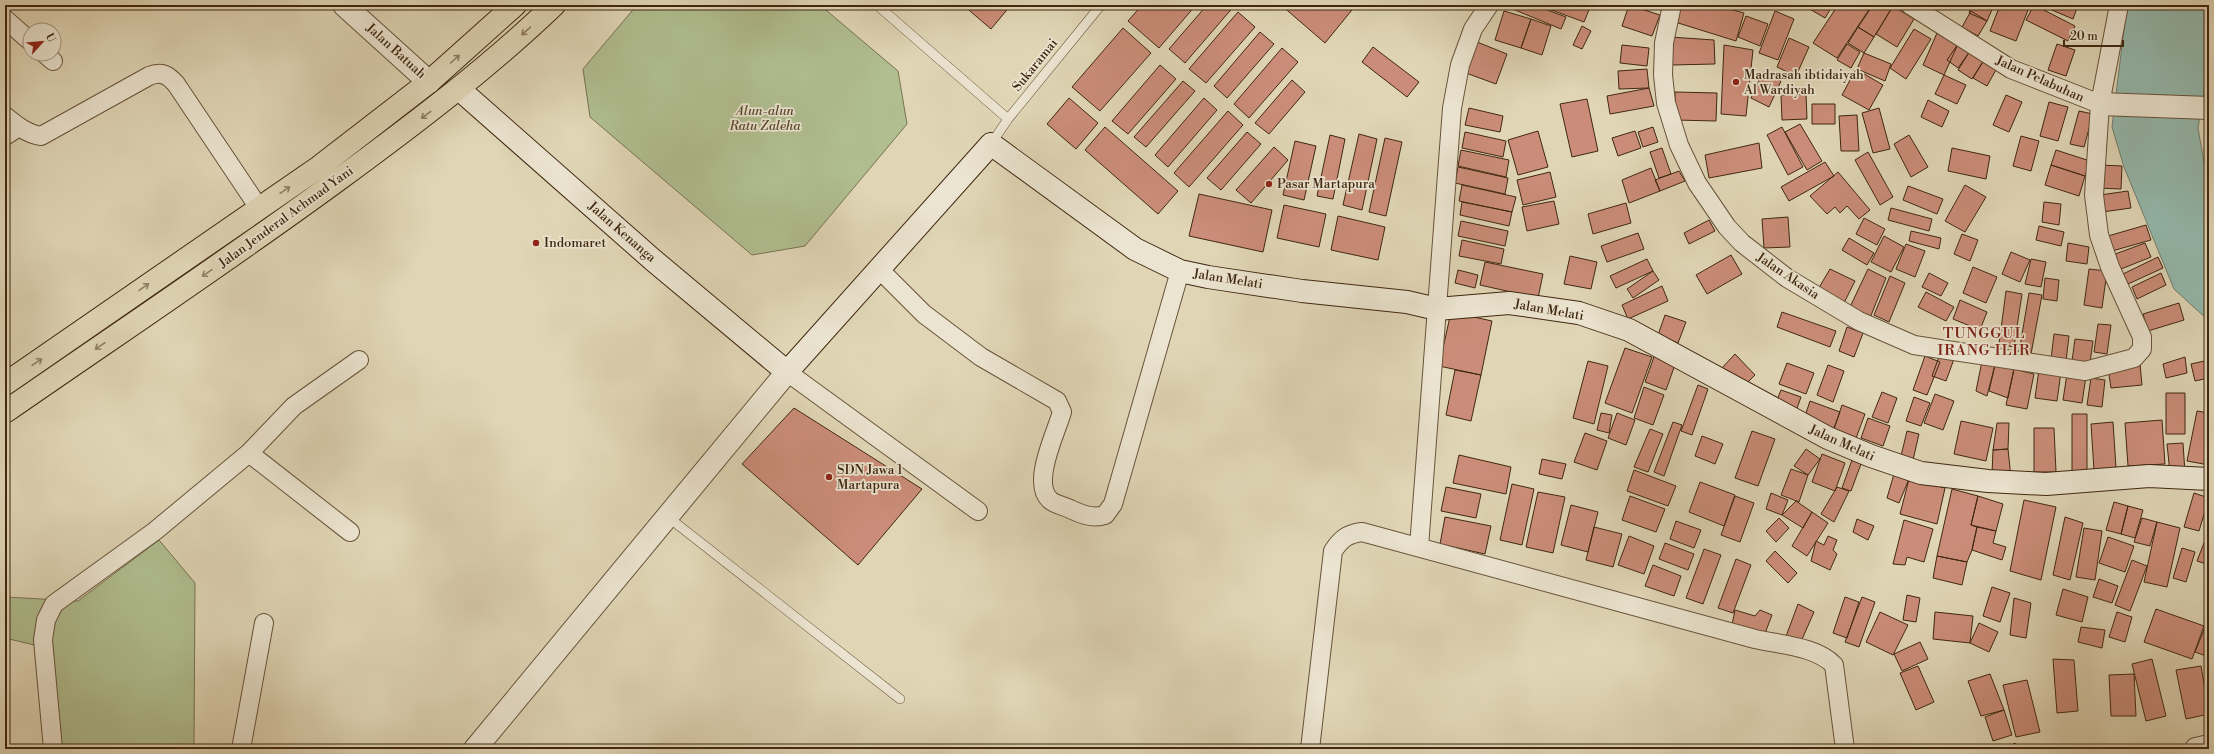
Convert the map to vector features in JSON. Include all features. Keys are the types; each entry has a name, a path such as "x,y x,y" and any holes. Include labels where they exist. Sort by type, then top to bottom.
{"highway":[{"name":"Jalan Jenderal Achmad Yani","path":"5,384 319,167 429,82 515,5"},
{"name":"Jalan Jenderal Achmad Yani","path":"5,412 299,208 459,89 554,5"}],"main road":[{"name":"Jalan Batuah","path":"344,5 429,82"},
{"name":"Jalan Kenanga","path":"459,89 653,260 787,372"},
{"path":"2107,105 2208,108"},
{"name":"Jalan Melati","path":"991,144 1136,249 1180,271 1208,278 1407,302 1437,309 1509,303 1579,313 1629,330 1828,438 1871,456 1921,472 1988,481 2046,484 2148,476 2209,479"},
{"path":"475,749 787,372 991,144"},
{"path":"2196,749 2209,746"}],"street":[{"path":"5,8 8,5"},
{"path":"1419,547 1452,108 1460,65 1473,29 1489,5"},
{"name":"Jalan Akasia","path":"1672,5 1664,43 1663,75 1672,126 1697,183 1727,227 1742,244 1787,278 1853,317 1914,345 2085,371 2134,358 2142,349 2142,337 2110,267 2099,235 2094,195 2107,105"},
{"name":"Jalan Pelabuhan","path":"1910,5 2011,69 2107,105"},
{"path":"2107,105 2119,5"},
{"path":"5,19 22,34"},
{"path":"5,116 12,132 40,136 149,76 157,73 163,73 176,84 259,208"},
{"path":"879,269 924,314 981,357 1057,402 1062,412 1043,471 1041,483 1044,492 1050,501 1093,517 1105,515 1113,504 1180,271"},
{"path":"53,749 43,640 46,620 54,604 155,531 249,453 294,406 359,360"},
{"path":"787,372 978,511"},
{"path":"249,453 350,532"},
{"path":"1310,749 1333,551 1340,540 1350,534 1362,532 1755,639 1810,651 1825,656 1834,665 1845,749"},
{"path":"241,749 264,623"}],"lane":[{"path":"876,5 1008,119"},
{"name":"Sukaramai","path":"991,144 1008,119 1101,5"},
{"path":"668,517 900,699"}],"green space":[{"name":"Alun-alun Ratu Zaleha","path":"637,5 820,5 898,71 907,124 805,246 752,255 590,117 583,69"},
{"path":"159,540 195,583 194,749 61,749 51,649 5,638 5,597 78,601"}],"water":[{"path":"2127,5 2209,5 2209,61 2198,128 2209,190 2209,321 2174,289 2124,167 2112,127"}],"building":[{"path":"963,5 1011,5 991,29"},
{"path":"1142,5 1196,5 1159,48 1128,21"},
{"path":"1207,5 1235,5 1185,63 1169,49"},
{"path":"1281,5 1356,5 1325,43"},
{"path":"1503,5 1534,5 1566,17 1561,29"},
{"path":"1538,5 1591,5 1584,22"},
{"path":"1629,5 1660,15 1652,36 1622,26"},
{"path":"1649,5 1663,5 1662,9"},
{"path":"1680,5 1716,5 1744,13 1736,41 1675,22"},
{"path":"1803,5 1833,5 1825,18"},
{"path":"1838,5 1865,5 1870,8 1837,58 1813,43"},
{"path":"1873,5 1893,6 1874,37 1858,27"},
{"path":"1972,5 1994,5 1987,21 1969,13"},
{"path":"2000,5 2030,5 2016,41 1990,31"},
{"path":"2034,5 2075,26 2068,41 2026,20"},
{"path":"2040,5 2078,5 2073,19"},
{"path":"1893,6 1914,19 1897,47 1876,34"},
{"path":"1504,11 1531,19 1521,48 1495,40"},
{"path":"1775,11 1794,19 1778,60 1759,53"},
{"path":"1971,11 1987,21 1978,36 1962,27"},
{"path":"1238,12 1255,27 1206,83 1189,69"},
{"path":"1746,16 1768,24 1760,46 1738,37"},
{"path":"1531,19 1551,26 1542,55 1521,48"},
{"path":"1582,26 1591,31 1582,49 1573,45"},
{"path":"1858,27 1874,37 1864,53 1848,43"},
{"path":"1123,28 1151,53 1100,111 1072,87"},
{"path":"1914,29 1931,39 1906,79 1890,68"},
{"path":"1260,32 1274,44 1227,98 1214,86"},
{"path":"1937,33 1958,44 1944,75 1923,65"},
{"name":"Madrasah ibtidaiyah Al Wardiyah","path":"1670,37 1714,40 1715,64 1671,65"},
{"path":"1789,38 1809,47 1796,76 1777,67"},
{"path":"1477,42 1507,54 1496,84 1466,73"},
{"path":"1847,44 1860,52 1851,68 1837,60"},
{"path":"1958,44 1970,51 1958,68 1947,60"},
{"path":"2057,44 2075,50 2066,76 2048,70"},
{"path":"1622,45 1649,48 1647,66 1620,63"},
{"name":"Madrasah ibtidaiyah Al Wardiyah","path":"1724,45 1753,50 1746,116 1721,114"},
{"path":"1373,47 1419,82 1407,97 1362,62"},
{"path":"1282,48 1298,62 1249,118 1234,104"},
{"path":"1970,51 1984,60 1972,79 1958,70"},
{"path":"1864,53 1891,64 1885,81 1857,69"},
{"path":"1984,60 1997,68 1987,86 1973,78"},
{"path":"1160,65 1176,79 1128,134 1112,121"},
{"path":"1647,69 1649,88 1619,89 1618,71"},
{"path":"1856,69 1883,85 1869,110 1842,95"},
{"path":"1763,72 1781,81 1769,107 1751,98"},
{"path":"1944,75 1966,85 1957,104 1935,94"},
{"path":"1292,80 1305,92 1269,134 1255,123"},
{"path":"1183,81 1195,91 1146,147 1134,137"},
{"path":"1649,88 1654,106 1610,114 1607,96"},
{"name":"Madrasah ibtidaiyah Al Wardiyah","path":"1675,92 1717,93 1716,121 1675,120"},
{"path":"1806,94 1807,119 1782,120 1781,95"},
{"path":"2006,95 2022,102 2009,132 1993,125"},
{"path":"1069,98 1098,123 1076,149 1047,124"},
{"path":"1204,98 1217,110 1168,167 1155,155"},
{"path":"1587,99 1598,151 1572,157 1560,104"},
{"path":"1928,100 1949,111 1942,127 1921,117"},
{"path":"2049,102 2068,107 2058,141 2040,136"},
{"path":"1812,104 1835,104 1835,124 1812,124"},
{"path":"1469,108 1503,116 1500,132 1465,125"},
{"path":"1879,108 1890,149 1873,153 1862,113"},
{"path":"1228,111 1243,125 1189,187 1174,173"},
{"path":"2079,111 2093,114 2084,147 2070,144"},
{"path":"1857,115 1859,151 1841,151 1839,116"},
{"path":"1800,124 1822,161 1807,170 1785,132"},
{"path":"1105,127 1178,191 1158,214 1085,150"},
{"path":"1653,127 1658,142 1643,147 1638,132"},
{"path":"1782,127 1803,167 1788,175 1767,135"},
{"path":"1538,131 1548,167 1518,175 1508,140"},
{"path":"1635,131 1641,148 1618,156 1612,138"},
{"path":"1247,132 1261,144 1221,190 1207,178"},
{"path":"1465,132 1506,141 1503,157 1462,148"},
{"path":"1359,134 1377,139 1362,210 1343,205"},
{"path":"1330,135 1345,139 1333,199 1317,196"},
{"path":"1909,135 1928,167 1911,177 1894,144"},
{"path":"2021,136 2039,141 2031,171 2013,166"},
{"path":"1385,138 1402,142 1386,216 1369,212"},
{"path":"1295,141 1316,146 1304,200 1283,195"},
{"path":"1759,143 1762,168 1709,178 1705,155"},
{"path":"1274,147 1288,160 1251,203 1236,190"},
{"path":"1662,148 1671,174 1659,178 1650,152"},
{"path":"1952,148 1990,156 1986,179 1948,171"},
{"path":"1461,150 1509,160 1506,177 1458,166"},
{"path":"2056,150 2090,161 2085,176 2051,165"},
{"path":"1868,152 1893,197 1880,205 1855,160"},
{"path":"1825,162 1834,176 1789,201 1781,187"},
{"path":"2051,165 2085,176 2079,196 2045,185"},
{"path":"2099,165 2122,166 2121,189 2098,188"},
{"path":"1458,167 1508,178 1505,194 1455,183"},
{"path":"1651,168 1660,191 1629,203 1622,180"},
{"path":"1679,171 1685,181 1660,191 1655,180"},
{"path":"1550,172 1556,197 1523,205 1517,180"},
{"path":"1838,172 1870,210 1859,219 1847,206 1840,213 1835,207 1827,214 1810,196"},
{"path":"1462,185 1516,197 1512,212 1459,201"},
{"path":"1965,185 1986,197 1965,232 1945,221"},
{"path":"1908,186 1943,199 1937,214 1903,200"},
{"path":"2128,191 2131,208 2102,212 2100,195"},
{"path":"1199,194 1272,210 1263,252 1189,236"},
{"path":"1554,201 1559,224 1527,231 1522,207"},
{"path":"1462,202 1512,212 1509,226 1460,215"},
{"path":"2044,202 2061,204 2059,225 2042,222"},
{"path":"1626,203 1631,223 1593,234 1588,214"},
{"path":"1284,205 1326,214 1319,247 1277,238"},
{"path":"1891,208 1932,219 1929,231 1888,220"},
{"path":"1338,216 1385,227 1378,260 1331,250"},
{"path":"1788,217 1790,247 1764,248 1762,219"},
{"path":"1864,218 1885,229 1877,245 1856,234"},
{"path":"1709,220 1715,231 1689,244 1684,233"},
{"path":"1461,221 1508,231 1505,246 1458,236"},
{"path":"2146,225 2151,240 2112,251 2108,236"},
{"path":"2039,226 2064,232 2061,246 2036,240"},
{"path":"1911,231 1941,238 1939,249 1909,241"},
{"path":"1638,233 1644,249 1607,262 1601,246"},
{"path":"1962,234 1978,240 1970,261 1954,254"},
{"path":"1884,236 1904,247 1891,272 1871,262"},
{"path":"1849,238 1874,253 1867,265 1842,250"},
{"path":"1462,240 1504,249 1501,264 1459,256"},
{"path":"2068,243 2089,247 2087,264 2066,261"},
{"path":"2145,243 2151,257 2116,271 2110,256"},
{"path":"1906,244 1925,251 1915,277 1896,269"},
{"path":"2011,252 2030,260 2020,282 2002,274"},
{"path":"1731,255 1742,274 1707,294 1696,275"},
{"path":"1570,256 1597,262 1591,289 1564,284"},
{"path":"2158,257 2163,268 2128,284 2123,274"},
{"path":"1647,259 1653,271 1616,288 1610,276"},
{"path":"2031,259 2046,262 2041,287 2025,284"},
{"path":"1485,262 1543,274 1538,298 1480,285"},
{"path":"1973,267 1997,277 1986,303 1963,293"},
{"path":"1830,269 1855,281 1843,305 1817,291"},
{"path":"1868,269 1886,278 1870,318 1850,307"},
{"path":"2089,269 2107,271 2102,308 2084,305"},
{"path":"1458,270 1478,275 1475,288 1455,283"},
{"path":"1653,271 1659,280 1633,298 1627,289"},
{"path":"1929,273 1948,283 1941,296 1922,287"},
{"path":"2161,273 2166,285 2137,299 2132,287"},
{"path":"1890,276 1905,283 1889,322 1874,315"},
{"path":"2045,278 2059,280 2057,301 2043,299"},
{"path":"1662,286 1668,301 1628,319 1622,305"},
{"path":"2006,291 2022,294 2014,347 1999,344"},
{"path":"1926,292 1954,307 1946,321 1918,307"},
{"path":"2029,293 2042,295 2031,354 2019,352"},
{"path":"1960,300 1987,312 1980,330 1953,319"},
{"path":"2179,303 2184,320 2148,331 2143,314"},
{"path":"1451,312 1492,321 1481,375 1439,366"},
{"path":"1782,312 1836,331 1830,347 1777,327"},
{"path":"1665,315 1686,322 1678,343 1658,335"},
{"path":"2098,324 2111,325 2107,354 2094,352"},
{"path":"1847,327 1863,333 1854,357 1839,351"},
{"path":"2054,334 2069,336 2066,361 2051,359"},
{"path":"2075,339 2093,341 2090,363 2072,361"},
{"path":"1625,348 1652,357 1632,413 1605,403"},
{"path":"1656,351 1677,359 1666,390 1645,382"},
{"path":"1735,354 1755,375 1741,389 1721,369"},
{"path":"1940,354 1954,359 1946,381 1932,376"},
{"path":"1925,356 1940,362 1927,395 1913,390"},
{"path":"2185,357 2187,373 2166,378 2163,364"},
{"path":"2209,360 2209,378 2195,381 2191,364"},
{"path":"1588,361 1608,366 1594,424 1573,418"},
{"path":"1982,361 1995,365 1987,396 1976,391"},
{"path":"1787,363 1814,373 1806,394 1779,384"},
{"path":"2140,364 2142,385 2111,388 2108,368"},
{"path":"1828,365 1844,371 1833,402 1817,395"},
{"path":"1995,365 2014,369 2008,398 1989,391"},
{"path":"2014,369 2034,374 2027,409 2006,405"},
{"path":"2039,369 2061,372 2057,401 2035,398"},
{"path":"1455,370 1481,375 1471,421 1446,415"},
{"path":"2067,374 2086,376 2082,403 2063,400"},
{"path":"2091,378 2105,380 2102,407 2087,405"},
{"path":"1698,385 1708,389 1692,435 1681,431"},
{"path":"1644,387 1664,395 1653,425 1634,418"},
{"path":"1781,390 1801,397 1795,414 1774,407"},
{"path":"1882,392 1897,398 1888,423 1872,417"},
{"path":"2166,393 2185,393 2185,434 2166,434"},
{"path":"1935,394 1954,401 1943,430 1924,423"},
{"path":"1914,397 1930,403 1921,426 1906,421"},
{"path":"1810,401 1840,412 1832,433 1803,422"},
{"path":"1842,405 1865,414 1855,441 1833,432"},
{"name":"SDN Jawa 1 Martapura","path":"794,408 922,489 858,565 742,464"},
{"path":"2197,411 2209,413 2209,465 2187,461"},
{"path":"1601,413 1612,415 1609,433 1597,430"},
{"path":"1617,413 1635,420 1626,445 1608,438"},
{"path":"2072,414 2087,414 2087,473 2072,473"},
{"path":"1868,418 1890,426 1883,446 1861,438"},
{"path":"2162,420 2165,464 2128,466 2125,423"},
{"path":"1961,421 1993,428 1986,461 1954,454"},
{"path":"1673,422 1682,425 1664,476 1654,472"},
{"path":"2113,422 2116,468 2094,470 2091,424"},
{"path":"1997,423 2009,423 2008,449 1993,450"},
{"path":"2034,428 2054,428 2056,472 2034,472"},
{"path":"1650,429 1663,434 1648,472 1634,467"},
{"path":"1752,431 1775,439 1758,486 1735,478"},
{"path":"1907,431 1919,434 1913,460 1901,456"},
{"path":"1585,433 1607,441 1597,470 1574,462"},
{"path":"1702,436 1723,444 1715,464 1695,456"},
{"path":"2183,443 2185,473 2170,473 2167,444"},
{"path":"1806,449 1820,459 1808,475 1794,466"},
{"path":"2008,449 2011,478 1992,474 1993,450"},
{"path":"1822,454 1845,463 1835,491 1812,482"},
{"path":"1459,455 1511,467 1506,494 1453,483"},
{"path":"1542,459 1566,464 1562,479 1539,474"},
{"path":"1852,460 1861,464 1851,491 1842,488"},
{"path":"1791,469 1808,475 1799,502 1781,495"},
{"path":"1634,470 1676,486 1668,506 1627,491"},
{"path":"1894,474 1909,479 1899,503 1887,498"},
{"path":"1909,479 1945,488 1937,524 1900,514"},
{"path":"1700,482 1735,495 1724,526 1689,512"},
{"path":"1512,484 1534,489 1522,545 1500,540"},
{"path":"1446,487 1481,494 1476,518 1441,511"},
{"path":"1837,487 1849,491 1834,522 1821,514"},
{"path":"1952,489 1978,496 1971,525 1977,527 1972,550 1967,562 1937,556"},
{"path":"1538,492 1565,497 1553,553 1526,547"},
{"path":"1771,493 1788,500 1782,515 1766,509"},
{"path":"2194,493 2209,498 2199,531 2184,527"},
{"path":"1630,496 1665,509 1656,532 1622,520"},
{"path":"1735,496 1754,503 1740,542 1721,535"},
{"path":"1978,496 2003,504 1996,531 1971,525"},
{"path":"2024,500 2056,507 2041,580 2010,571"},
{"path":"1796,501 1812,512 1803,528 1782,515"},
{"path":"2114,502 2128,506 2121,534 2106,530"},
{"path":"1571,505 1598,512 1588,552 1561,545"},
{"path":"2128,506 2143,510 2135,538 2121,534"},
{"path":"1812,512 1828,523 1807,556 1792,546"},
{"path":"1445,517 1491,526 1485,554 1440,544"},
{"path":"2065,517 2083,523 2070,580 2053,575"},
{"path":"1779,518 1789,528 1776,542 1766,531"},
{"path":"2142,518 2157,522 2150,546 2134,542"},
{"path":"1857,519 1874,526 1868,540 1853,532"},
{"path":"1904,520 1933,529 1924,562 1907,557 1905,565 1893,564"},
{"path":"1676,521 1701,530 1694,548 1670,539"},
{"path":"2157,522 2180,528 2167,587 2144,582"},
{"path":"1594,527 1622,534 1613,567 1586,560"},
{"path":"1977,527 1996,531 1993,543 2006,547 2002,560 1972,550"},
{"path":"2084,528 2102,531 2095,580 2076,577"},
{"path":"2209,530 2209,565 2197,561"},
{"path":"1629,536 1654,546 1644,574 1618,565"},
{"path":"1828,536 1837,540 1833,550 1837,554 1830,570 1811,561 1816,541 1824,545"},
{"path":"2108,537 2134,546 2125,572 2099,563"},
{"path":"1665,543 1694,554 1688,570 1659,559"},
{"path":"2182,548 2195,552 2186,582 2173,578"},
{"path":"1704,549 1721,555 1703,604 1686,598"},
{"path":"1775,551 1797,573 1788,583 1766,561"},
{"path":"1937,556 1967,562 1962,585 1933,578"},
{"path":"1736,559 1751,565 1733,613 1718,608"},
{"path":"2132,560 2147,566 2130,611 2115,605"},
{"path":"1653,565 1681,576 1674,596 1645,586"},
{"path":"2099,579 2118,586 2112,603 2093,597"},
{"path":"1992,587 2010,593 2000,622 1983,616"},
{"path":"2063,589 2088,597 2082,622 2056,615"},
{"path":"1907,595 1920,598 1916,622 1903,620"},
{"path":"1845,597 1859,602 1847,638 1833,633"},
{"path":"1862,597 1875,602 1859,647 1845,642"},
{"path":"2014,598 2031,603 2026,638 2010,635"},
{"path":"2209,600 2209,620 2204,619"},
{"path":"1798,604 1814,612 1800,644 1785,639"},
{"path":"2156,609 2204,626 2192,659 2144,642"},
{"path":"1735,610 1755,616 1760,610 1772,615 1764,636 1732,625"},
{"path":"1880,612 1908,625 1893,655 1866,642"},
{"path":"1935,612 1973,616 1970,643 1933,639"},
{"path":"2117,612 2132,617 2125,642 2109,637"},
{"path":"2209,620 2209,657 2195,652"},
{"path":"1979,623 1998,632 1989,652 1970,643"},
{"path":"2081,627 2105,630 2102,648 2078,642"},
{"path":"1920,642 1928,659 1902,671 1894,654"},
{"path":"2053,659 2074,660 2078,711 2057,713"},
{"path":"2152,659 2166,716 2146,721 2132,664"},
{"path":"1918,666 1934,702 1916,710 1900,673"},
{"path":"2201,666 2209,714 2186,719 2176,670"},
{"path":"1990,674 2004,710 1981,716 1968,681"},
{"path":"2134,674 2136,716 2111,716 2109,675"},
{"path":"2027,680 2040,732 2016,737 2003,685"},
{"path":"2004,710 2012,735 1993,741 1985,717"},
{"path":"2015,743 2018,749 2005,749"}],"place":[{"name":"Madrasah ibtidaiyah Al Wardiyah","path":"1736,82"},
{"name":"Pasar Martapura","path":"1269,184"},
{"name":"Indomaret","path":"536,243"},
{"name":"SDN Jawa 1 Martapura","path":"829,477"}],"district":[{"name":"TUNGGUL IRANG ILIR","path":"1984,342"}]}
